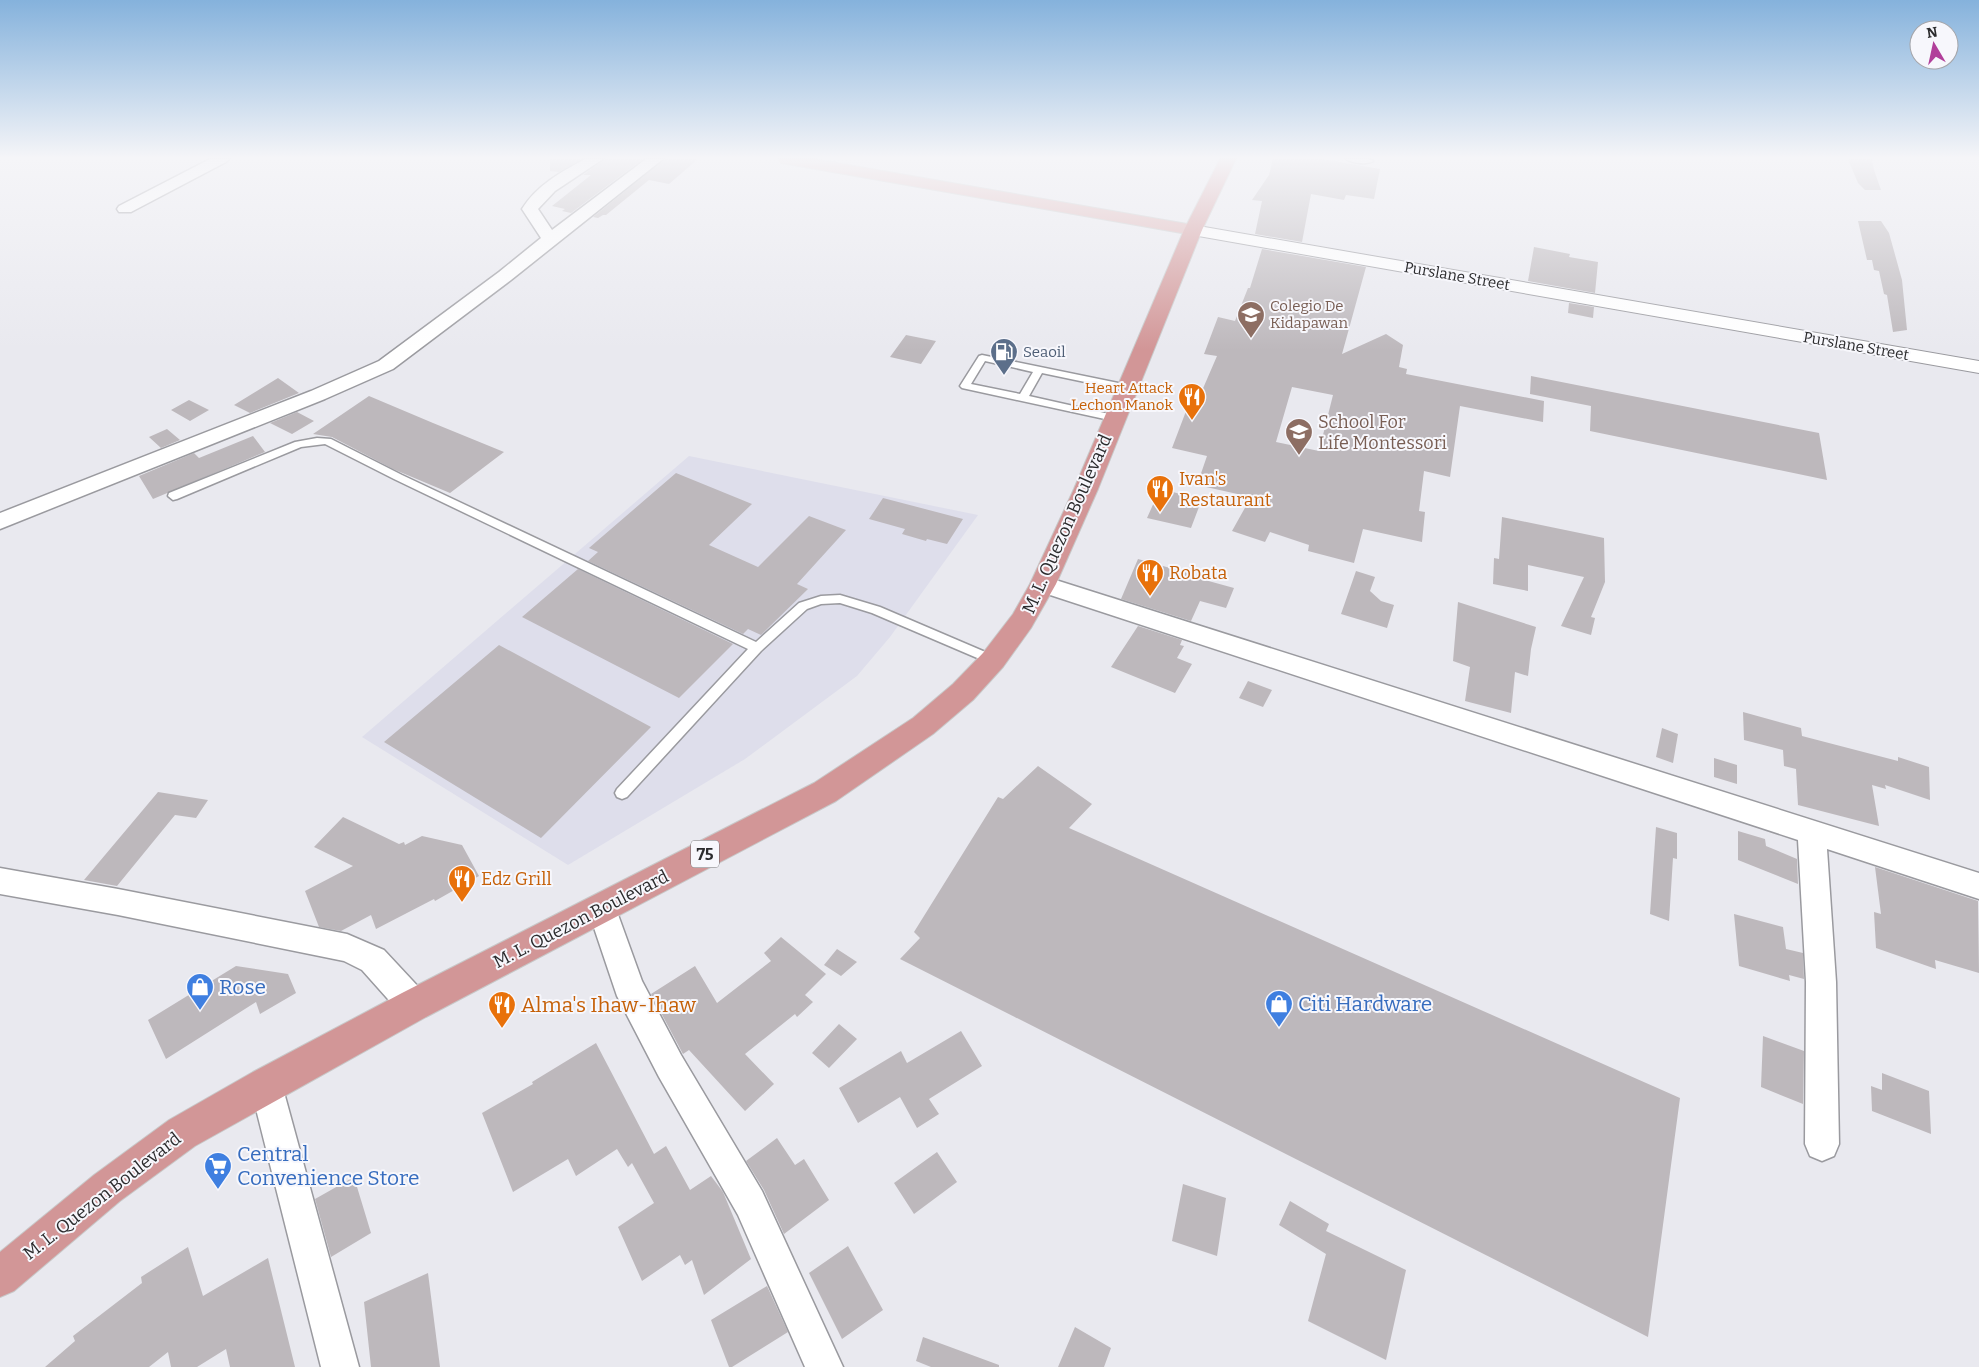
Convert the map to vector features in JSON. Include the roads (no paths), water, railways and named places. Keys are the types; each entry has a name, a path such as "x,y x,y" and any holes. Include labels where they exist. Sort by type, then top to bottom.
{"highway":[{"name":"M. L. Quezon Boulevard","path":"0,1277 107,1188 182,1134 266,1084 825,792 923,726 950,703 993,660 1022,621 1043,584 1086,489 1197,223"}],"main road":[{"name":"Purslane Street","path":"1152,223 1193,230"}],"street":[{"path":"538,223 550,239"},
{"path":"0,521 318,396 386,365 498,282 571,223"},
{"name":"Purslane Street","path":"1193,230 1979,367"},
{"path":"1043,584 1979,886"},
{"path":"1812,833 1821,982 1822,1144"},
{"path":"0,881 118,902 347,948 373,960 414,1006"},
{"path":"602,907 628,986 670,1066 750,1203 824,1367"},
{"path":"266,1084 340,1367"}],"lane":[{"path":"1114,418 965,386 982,358 1128,388"},
{"path":"1023,398 1039,370"},
{"path":"173,496 299,444 312,441 327,441 407,482 757,648"},
{"path":"622,793 757,648 804,606 821,600 840,599 876,610 993,660"}],"place":[{"name":"Colegio De Kidapawan","path":"1251,339"},
{"name":"Seaoil","path":"1004,376"},
{"name":"Heart Attack Lechon Manok","path":"1192,421"},
{"name":"School For Life Montessori","path":"1299,456"},
{"name":"Ivan's Restaurant","path":"1160,513"},
{"name":"Robata","path":"1150,597"},
{"name":"Edz Grill","path":"462,903"},
{"name":"Rose","path":"200,1011"},
{"name":"Citi Hardware","path":"1279,1028"},
{"name":"Alma's Ihaw-Ihaw","path":"502,1029"},
{"name":"Central Convenience Store","path":"218,1190"}]}
